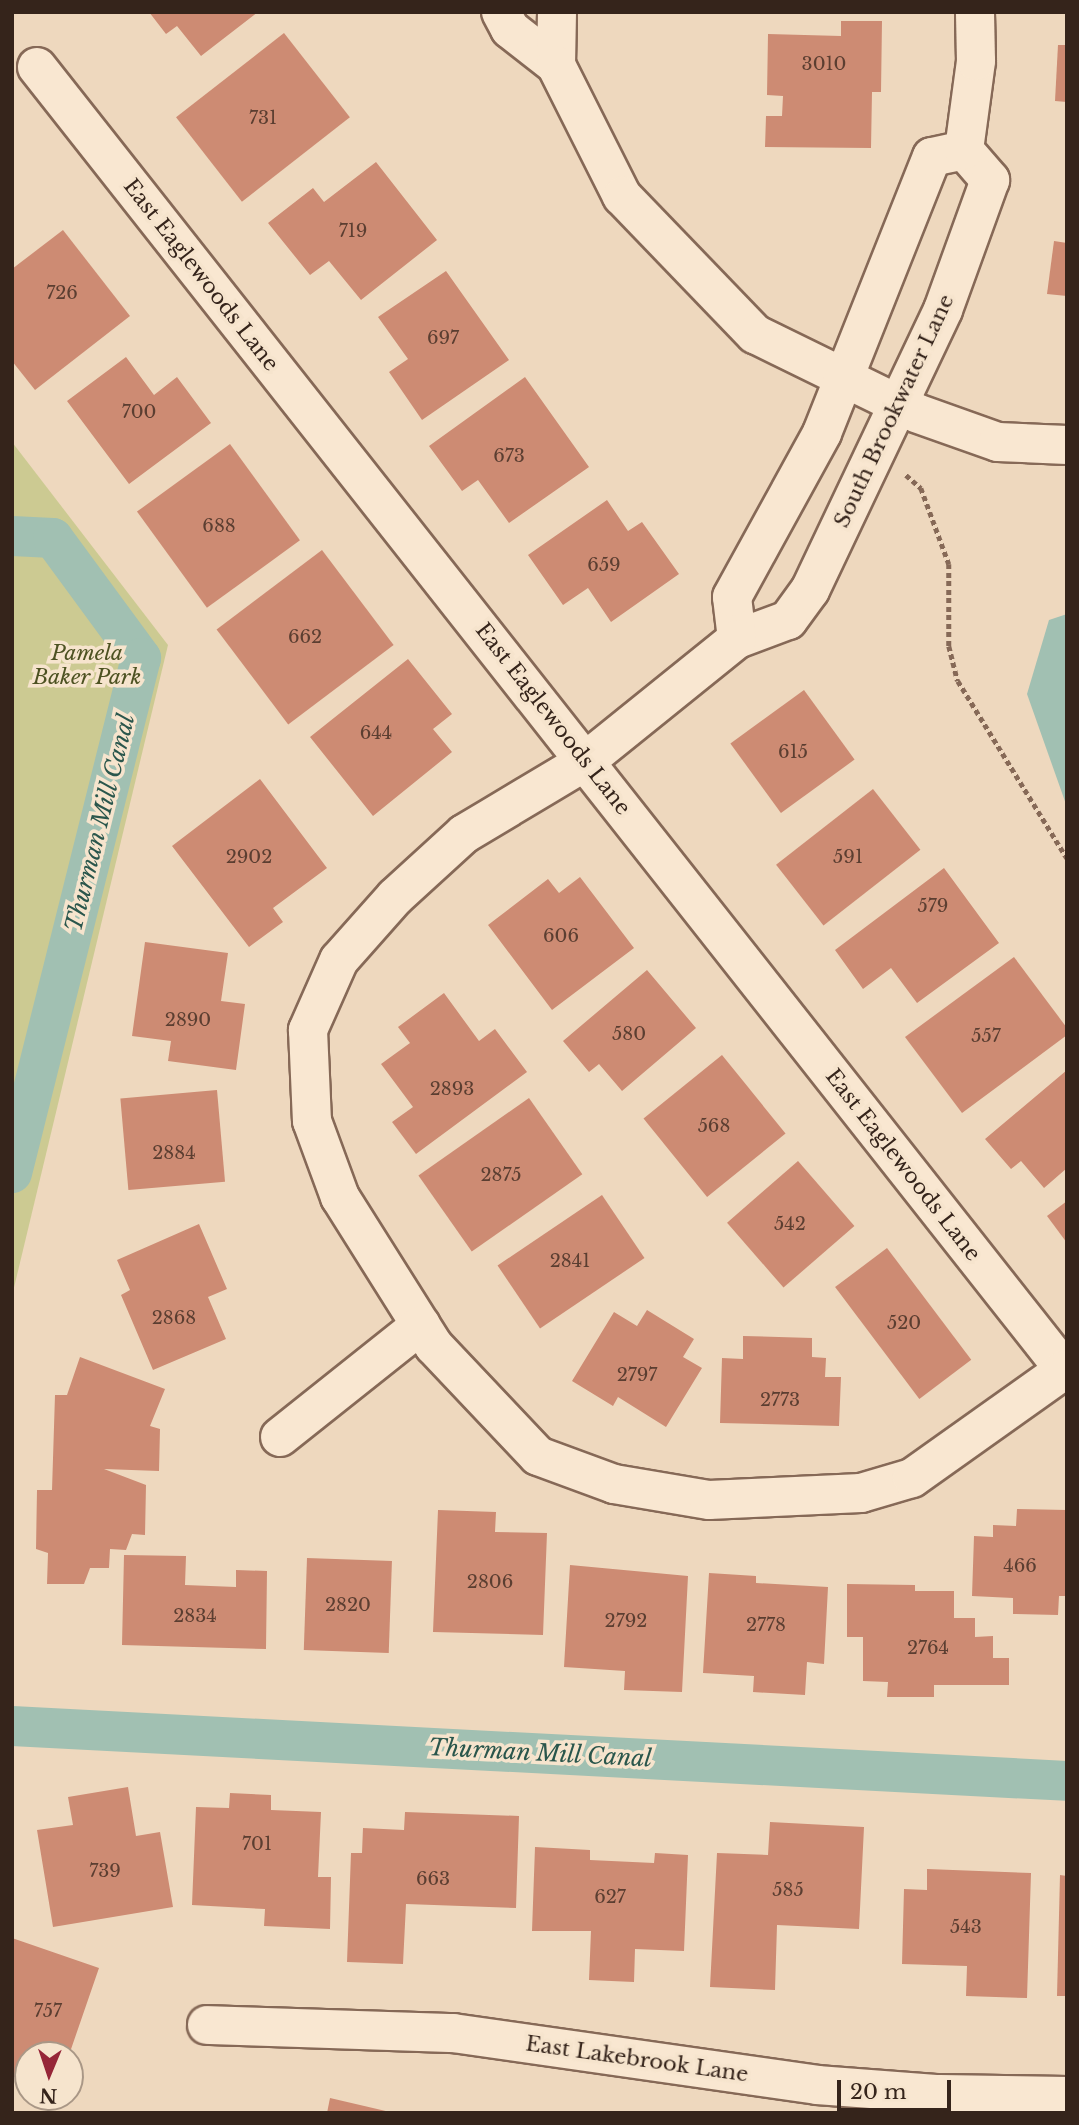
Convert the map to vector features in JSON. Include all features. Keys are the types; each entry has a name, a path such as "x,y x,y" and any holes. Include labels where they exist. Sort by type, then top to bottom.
{"street":[{"path":"501,12 510,29 556,65 622,196 755,334 898,404 998,442 1067,444"},
{"path":"556,65 557,12"},
{"path":"737,639 732,597 822,433 846,379 932,157 964,150 976,61 975,12"},
{"name":"East Eaglewoods Lane","path":"37,67 1065,1372"},
{"name":"South Brookwater Lane","path":"964,150 990,180 981,214 898,404 810,590 788,620 737,639 586,761 464,834 395,897 338,960 308,1030 312,1121 340,1197 434,1346 538,1456 614,1484 709,1500 861,1493 912,1478 1065,1372"},
{"path":"279,1437 421,1325"},
{"name":"East Lakebrook Lane","path":"207,2025 453,2033 817,2085 936,2094 1067,2096"}],"path":[{"path":"902,472 921,488 949,564 950,646 958,681 1067,858"}],"green space":[{"name":"Pamela Baker Park","path":"12,442 168,645 12,1296"}],"shaded area":[{"path":"1067,614 1067,807 1027,694 1049,620"}],"building":[{"path":"149,12 258,12 201,56 177,26 166,34"},
{"path":"841,21 882,21 881,92 872,92 871,148 765,147 766,116 782,116 783,96 767,95 768,34 841,36"},
{"path":"284,33 350,117 242,202 176,117"},
{"path":"1058,45 1067,45 1067,102 1055,101"},
{"path":"376,162 437,240 361,300 329,261 310,275 268,223 313,188 324,202"},
{"path":"63,230 130,316 35,390 12,361 12,269"},
{"path":"1054,241 1067,243 1067,296 1047,294"},
{"path":"446,271 509,360 422,420 389,372 408,359 378,317"},
{"path":"126,357 154,395 177,377 211,423 129,484 67,401"},
{"path":"525,377 589,467 509,523 478,480 462,491 429,446"},
{"path":"230,444 300,540 207,608 137,512"},
{"path":"607,500 628,531 642,522 679,574 611,622 588,588 563,605 528,555"},
{"path":"322,550 394,645 288,724 217,629"},
{"path":"408,659 452,714 433,729 452,752 373,816 310,737"},
{"path":"804,690 855,760 781,813 730,743"},
{"path":"260,779 327,868 273,908 283,922 249,947 172,846"},
{"path":"873,789 920,850 823,925 776,865"},
{"path":"944,868 999,943 917,1003 891,968 863,989 835,950"},
{"path":"580,877 634,948 552,1010 488,925 548,879 559,893"},
{"path":"145,942 228,953 221,1001 245,1004 236,1070 168,1061 171,1041 132,1036"},
{"path":"1014,957 1067,1028 1067,1035 962,1113 905,1037"},
{"path":"647,970 696,1028 622,1091 599,1064 589,1072 563,1041"},
{"path":"444,993 479,1041 495,1029 527,1072 416,1154 392,1122 413,1107 381,1064 410,1043 398,1027"},
{"path":"722,1055 786,1133 707,1197 644,1119"},
{"path":"1067,1070 1067,1168 1044,1188 1021,1161 1011,1169 985,1139"},
{"path":"217,1090 225,1182 128,1190 120,1098"},
{"path":"529,1098 582,1174 472,1252 418,1175"},
{"path":"798,1161 854,1226 783,1288 727,1223"},
{"path":"602,1195 644,1258 540,1328 498,1265"},
{"path":"1067,1201 1067,1243 1047,1216"},
{"path":"199,1224 227,1289 208,1297 226,1339 153,1370 121,1295 130,1290 117,1260"},
{"path":"887,1248 971,1360 919,1399 835,1287"},
{"path":"647,1310 694,1339 683,1357 702,1368 666,1427 618,1397 613,1406 572,1381 614,1312 637,1326"},
{"path":"743,1336 812,1338 812,1357 826,1358 825,1377 841,1377 839,1426 720,1423 722,1358 743,1359"},
{"path":"80,1357 165,1389 150,1426 160,1429 159,1471 104,1469 146,1485 145,1535 132,1534 126,1550 110,1549 109,1568 90,1568 84,1584 47,1584 48,1553 36,1549 37,1490 52,1490 55,1395 67,1395"},
{"path":"1017,1509 1067,1510 1067,1596 1059,1596 1058,1615 1013,1614 1013,1598 972,1596 974,1536 993,1537 993,1525 1016,1526"},
{"path":"438,1510 496,1512 495,1532 547,1533 543,1635 433,1632"},
{"path":"124,1555 186,1556 185,1585 236,1587 236,1570 267,1571 266,1649 122,1645"},
{"path":"307,1558 392,1561 389,1653 304,1650"},
{"path":"570,1565 688,1576 682,1692 624,1690 625,1671 564,1667"},
{"path":"709,1573 756,1576 756,1583 828,1587 824,1664 807,1662 805,1695 753,1692 754,1676 703,1673"},
{"path":"847,1584 915,1585 915,1591 954,1591 954,1618 975,1618 975,1637 993,1636 993,1658 1009,1658 1009,1685 934,1685 934,1697 887,1697 888,1682 863,1681 863,1637 847,1637"},
{"path":"128,1787 136,1836 160,1832 173,1907 53,1927 37,1830 73,1825 68,1797"},
{"path":"230,1793 271,1795 271,1810 321,1812 318,1877 331,1877 330,1929 264,1926 265,1909 192,1905 196,1807 229,1808"},
{"path":"405,1812 519,1816 516,1908 406,1904 403,1964 347,1962 351,1853 362,1853 363,1828 404,1830"},
{"path":"770,1822 864,1827 859,1929 777,1925 775,1990 710,1987 717,1853 768,1855"},
{"path":"535,1847 590,1850 590,1860 654,1863 655,1853 688,1855 684,1951 635,1949 634,1982 589,1980 591,1931 532,1931"},
{"path":"927,1869 1031,1873 1027,1998 966,1996 967,1966 902,1964 904,1889 927,1890"},
{"path":"1060,1875 1067,1876 1067,1996 1057,1996"},
{"path":"12,1938 99,1968 74,2041 14,2041 14,2077"},
{"path":"330,2098 390,2112 390,2113 327,2113"}],"waterway":[{"name":"Thurman Mill Canal","path":"12,536 53,538 141,658 12,1173"},
{"name":"Thurman Mill Canal","path":"12,1726 1067,1781"}]}
